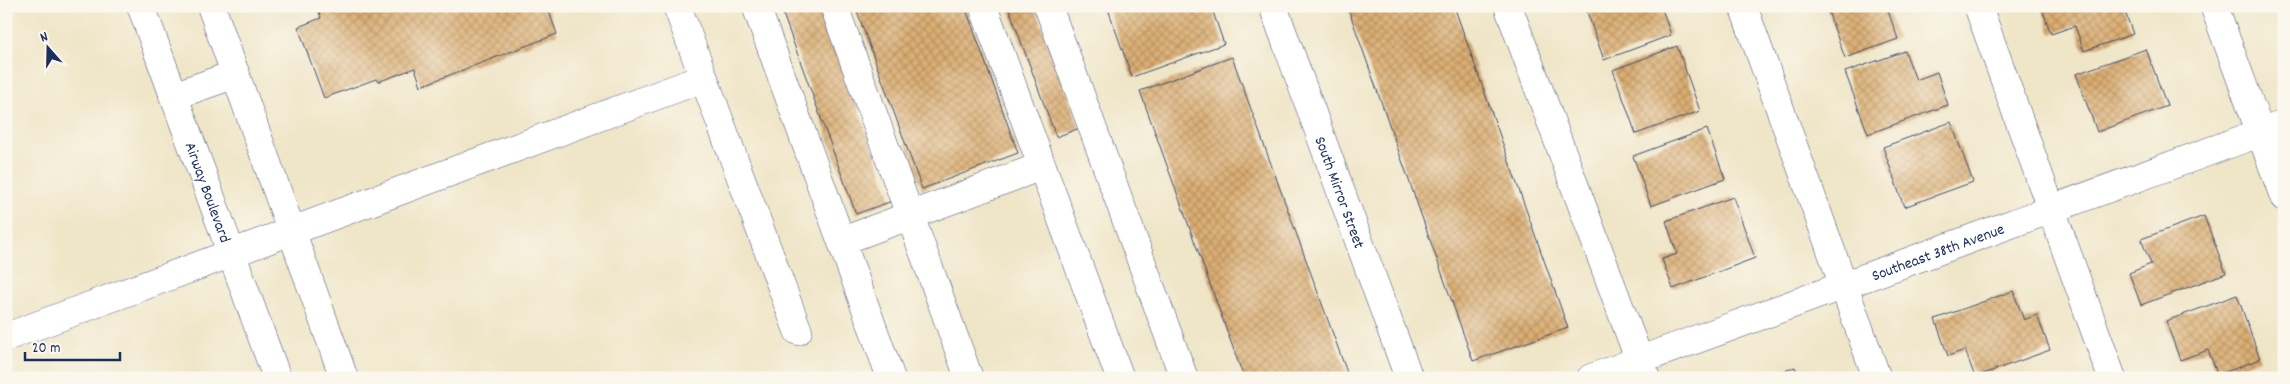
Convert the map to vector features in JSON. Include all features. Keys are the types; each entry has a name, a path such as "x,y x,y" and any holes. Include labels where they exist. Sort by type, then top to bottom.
{"street":[{"name":"Airway Boulevard","path":"141,6 277,378"},
{"path":"211,6 344,378"},
{"path":"676,6 798,331"},
{"path":"756,6 891,378"},
{"path":"834,6 970,378"},
{"path":"983,6 1120,378"},
{"path":"1048,6 1184,378"},
{"name":"South Mirror Street","path":"1273,6 1409,378"},
{"path":"1508,6 1643,369"},
{"path":"1742,6 1877,378"},
{"path":"1978,6 2112,378"},
{"path":"2214,6 2272,129 2284,197"},
{"path":"173,96 236,74"},
{"path":"6,337 704,78"},
{"name":"Southeast 38th Avenue","path":"1591,378 1643,369 1844,285 2272,129"},
{"path":"842,241 1042,166"}],"building":[{"path":"317,6 547,6 557,34 421,86 415,68 378,82 376,79 324,98 298,27 321,18"},
{"path":"780,6 821,6 892,201 856,214"},
{"path":"855,6 965,6 1018,153 922,189"},
{"path":"1008,6 1035,6 1080,128 1056,137"},
{"path":"1107,6 1211,6 1224,44 1132,77"},
{"path":"1363,6 1454,6 1568,328 1473,361 1349,11"},
{"path":"1585,6 1661,6 1671,35 1604,60"},
{"path":"1826,6 1902,6 1888,11 1898,39 1845,58"},
{"path":"2041,6 2123,6 2133,34 2084,51 2075,26 2051,34"},
{"path":"1677,46 1700,111 1636,134 1613,70"},
{"path":"2146,49 2167,106 2097,132 2076,74"},
{"path":"1905,51 1916,80 1937,72 1948,105 1868,134 1845,72"},
{"path":"1232,57 1349,378 1244,378 1140,91"},
{"path":"1951,122 1973,182 1904,207 1883,147"},
{"path":"1707,129 1725,179 1651,206 1633,156"},
{"path":"1733,197 1755,258 1673,289 1662,259 1677,254 1666,221"},
{"path":"2204,216 2226,273 2141,305 2129,273 2151,264 2141,239"},
{"path":"2013,291 2024,320 2037,315 2050,350 1975,377 1965,350 1948,356 1935,319"},
{"path":"2237,295 2260,359 2218,375 2208,350 2180,360 2166,321"},
{"path":"1795,367 1799,378 1765,378"}]}
